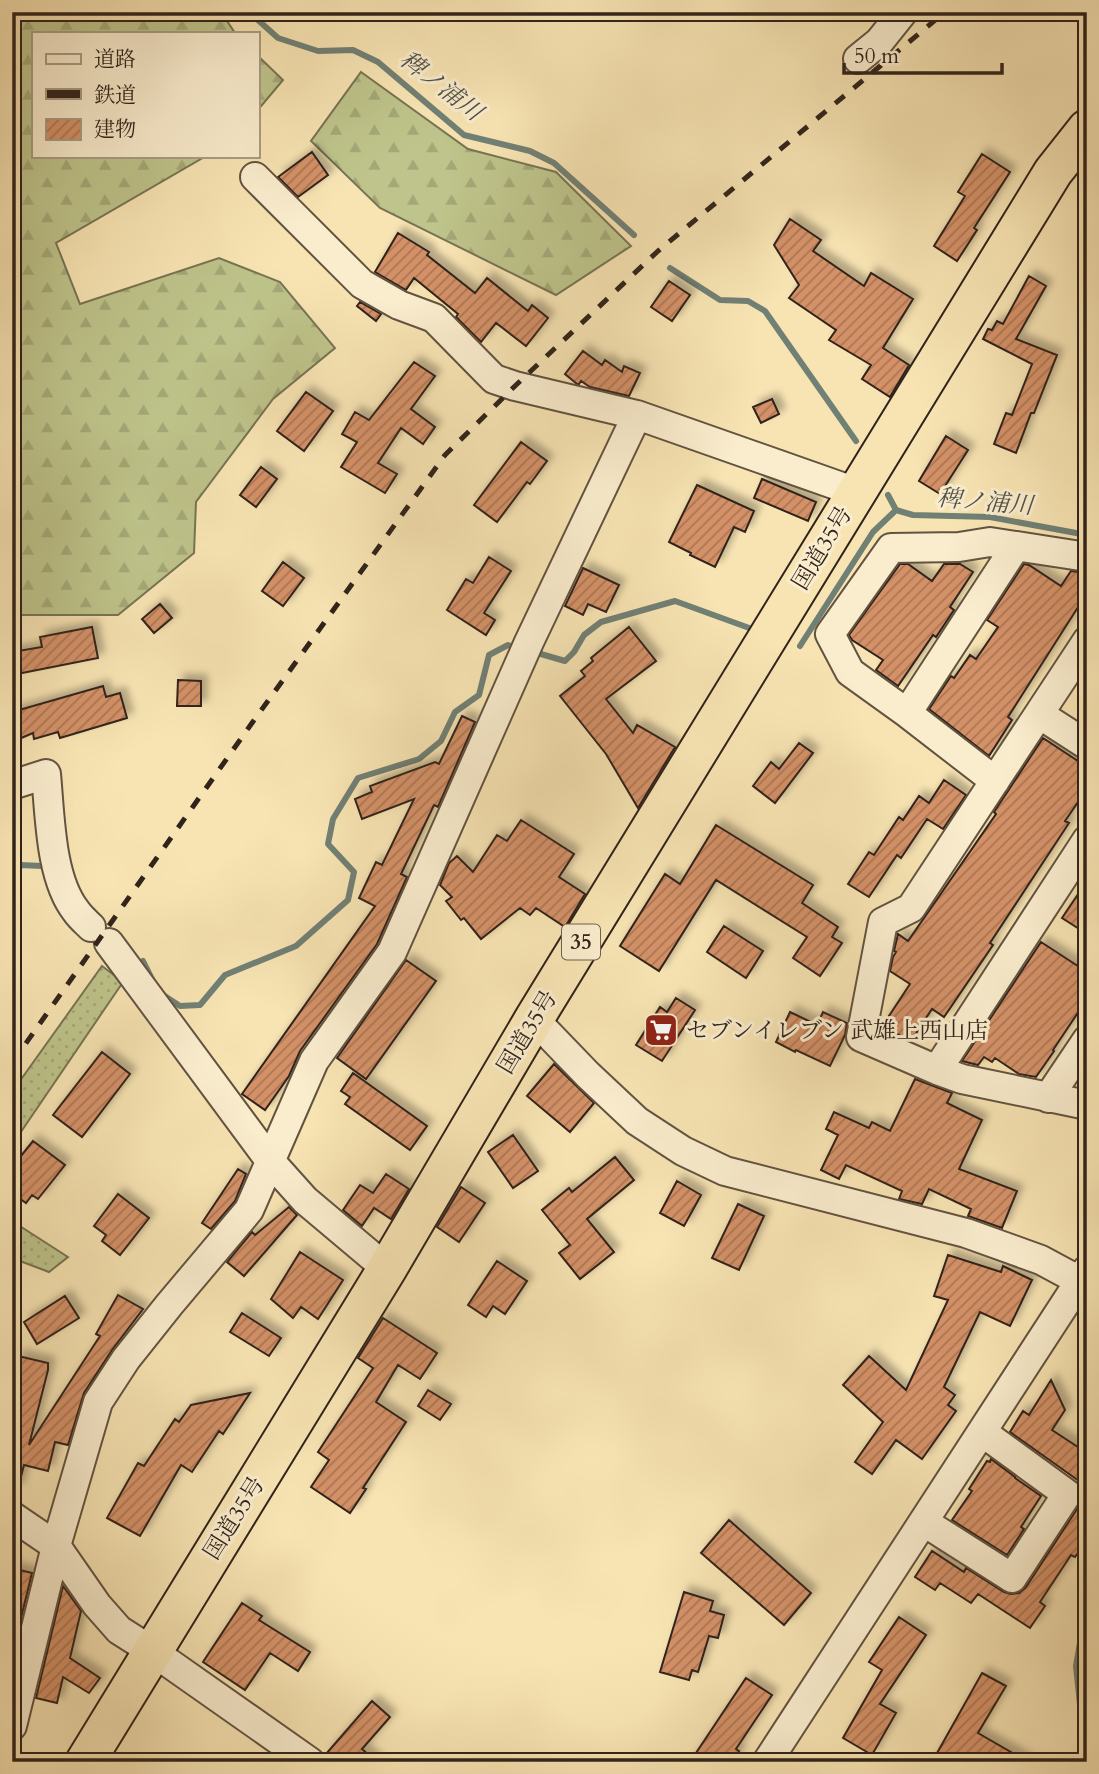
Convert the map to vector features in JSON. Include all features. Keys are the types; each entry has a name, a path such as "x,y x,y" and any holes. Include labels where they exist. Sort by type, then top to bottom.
{"highway":[{"name":"国道35号","path":"85,1762 387,1269 534,1019 856,492 1053,172 1087,129"}],"street":[{"path":"858,59 879,42 903,12"},
{"path":"255,177 362,284 399,306 435,318 494,379 637,415 856,492"},
{"path":"12,1726 57,1546 98,1402 126,1359 249,1210 314,1061 393,952 525,652 637,415"},
{"path":"995,781 850,672 830,634 891,548 959,547 990,542 1087,557"},
{"path":"907,713 1016,546"},
{"path":"1087,641 911,908 883,922 861,1037 961,1079 1087,1105"},
{"path":"1039,714 1087,746"},
{"path":"12,785 46,774 55,862 62,885 75,910 100,935 271,1163 304,1200 387,1269"},
{"path":"937,1070 1087,840"},
{"path":"534,1019 637,1121 683,1152 725,1171 966,1233 1084,1279 767,1762"},
{"path":"1048,1098 1087,1040"},
{"path":"924,1522 1012,1578 1067,1494 982,1432"},
{"path":"12,1516 57,1546 97,1605 119,1630 310,1762"}],"green space":[{"path":"12,12 221,12 234,32 32,32 32,158 203,158 56,243 80,304 219,258 280,282 335,348 273,399 196,502 194,553 118,615 12,615"},
{"path":"259,57 283,80 259,109"},
{"path":"361,72 468,149 556,172 631,246 556,295 380,208 311,141"},
{"path":"102,966 123,982 12,1145 12,1092"},
{"path":"12,1221 68,1257 49,1272 12,1258"}],"building":[{"path":"312,152 328,175 298,197 278,177"},
{"path":"982,154 1010,172 974,228 977,230 957,261 934,246 965,196 958,192"},
{"path":"790,219 821,240 813,251 864,286 871,273 913,299 883,348 909,365 890,397 862,379 871,365 829,340 836,330 789,298 799,285 774,245"},
{"path":"398,233 429,252 427,255 475,293 487,278 528,311 532,305 548,318 526,346 496,323 481,342 456,317 458,314 414,278 406,290 375,272"},
{"path":"1029,276 1046,286 1016,339 1057,355 1016,453 994,444 1006,413 1012,415 1032,364 983,339 988,329 992,330 997,321 1003,324"},
{"path":"669,281 690,295 672,321 651,307"},
{"path":"360,302 381,314 376,321 357,306"},
{"path":"583,351 602,365 605,360 622,372 624,366 640,373 629,396 590,387 581,381 577,384 565,374"},
{"path":"414,362 435,376 411,409 435,427 423,444 401,428 378,463 397,474 385,493 341,467 357,442 342,434 355,412 369,420"},
{"path":"306,392 333,411 304,451 277,431"},
{"path":"772,399 779,414 761,423 753,407"},
{"path":"946,436 968,450 940,494 919,481"},
{"path":"521,442 547,461 530,484 527,482 497,522 474,505"},
{"path":"261,467 277,479 256,507 240,495"},
{"path":"762,479 816,502 808,521 754,498"},
{"path":"697,485 754,511 745,532 734,527 715,567 669,542"},
{"path":"489,557 511,571 484,613 495,620 486,635 447,610 466,579 473,583"},
{"path":"283,562 304,578 283,606 262,591"},
{"path":"900,564 908,564 932,581 944,564 960,564 973,572 950,607 954,610 898,686 876,670 883,660 852,640 849,635"},
{"path":"1024,564 1061,586 1071,571 1087,573 1087,593 1008,717 1012,720 989,756 929,709 951,676 954,678 970,655 976,659 998,627 987,620"},
{"path":"583,568 619,585 606,612 588,604 583,615 565,606"},
{"path":"160,604 172,618 154,633 142,619"},
{"path":"92,627 98,658 12,675 12,652 42,647 40,637"},
{"path":"629,627 656,661 606,699 633,733 637,725 675,747 638,808 606,754 560,696 585,676 581,671 593,661 591,658"},
{"path":"178,680 201,681 201,706 177,706"},
{"path":"103,686 106,697 120,693 127,718 60,738 58,732 34,739 33,733 12,742 12,712"},
{"path":"462,716 475,722 438,807 434,805 401,874 407,877 377,944 300,1051 289,1076 265,1110 242,1094 375,906 359,898 376,862 382,865 414,799 362,819 355,799 372,792 370,786 435,762 439,764"},
{"path":"1043,738 1087,767 1087,789 1065,821 1069,823 990,943 993,945 944,1017 932,1009 911,1041 883,1025 910,984 890,971 898,934 908,941 996,814 994,812"},
{"path":"799,743 813,753 775,803 753,786 771,762 779,769"},
{"path":"944,780 966,795 943,829 927,819 901,858 897,855 869,897 848,884 869,852 874,855 899,817 903,820 919,796 929,803"},
{"path":"521,820 574,854 559,877 585,894 565,927 536,908 530,915 520,908 481,939 446,901 452,897 440,885 449,863 457,856 473,872 497,835 507,841"},
{"path":"716,825 813,885 802,903 838,927 832,937 842,943 820,976 793,958 807,937 716,880 659,971 620,946 665,874 680,884"},
{"path":"1087,881 1087,934 1062,918"},
{"path":"724,926 763,951 746,978 707,952"},
{"path":"1041,942 1087,972 1087,999 1054,1051 1036,1077 1019,1074 995,1058 992,1062 984,1057 978,1065 962,1061"},
{"path":"406,960 436,981 366,1079 337,1058"},
{"path":"676,998 695,1010 662,1061 636,1045 660,1007 667,1012"},
{"path":"790,1012 817,1025 823,1012 847,1023 845,1035 830,1066 776,1042"},
{"path":"102,1052 130,1074 82,1137 53,1115"},
{"path":"554,1064 594,1103 570,1132 527,1096"},
{"path":"353,1073 427,1126 410,1150 345,1104 350,1097 341,1091"},
{"path":"915,1079 952,1093 947,1103 982,1120 959,1169 1017,1191 1002,1228 968,1216 971,1209 929,1189 922,1204 899,1199 902,1191 846,1165 839,1179 821,1170 838,1135 826,1129 834,1112 869,1128 872,1122 890,1131"},
{"path":"513,1135 538,1171 513,1188 488,1152"},
{"path":"33,1141 65,1165 38,1199 32,1195 26,1203 12,1193 12,1167"},
{"path":"615,1157 634,1180 587,1219 614,1252 580,1279 559,1253 570,1245 542,1210 569,1188 572,1192"},
{"path":"238,1169 246,1174 235,1201 211,1229 202,1223"},
{"path":"386,1174 409,1189 391,1219 374,1208 362,1226 343,1210 360,1185 373,1193"},
{"path":"677,1181 701,1195 684,1226 660,1213"},
{"path":"461,1187 485,1203 459,1242 437,1227"},
{"path":"118,1194 149,1218 120,1255 102,1241 106,1235 94,1226"},
{"path":"738,1204 764,1216 739,1270 712,1258"},
{"path":"289,1207 297,1215 244,1276 227,1262 252,1232 255,1235"},
{"path":"300,1252 343,1280 318,1319 301,1307 293,1318 271,1299"},
{"path":"948,1255 1001,1272 1003,1266 1032,1280 1010,1326 980,1312 944,1387 955,1395 948,1405 956,1411 922,1459 896,1440 872,1474 855,1462 883,1422 843,1385 869,1356 906,1390 948,1300 934,1296"},
{"path":"497,1261 527,1281 505,1314 493,1306 486,1317 468,1305"},
{"path":"118,1295 143,1309 84,1393 68,1445 55,1442 48,1471 24,1465 18,1488 12,1488 12,1380 18,1356 48,1363 29,1445 100,1336 96,1334"},
{"path":"65,1296 79,1318 37,1344 24,1322"},
{"path":"242,1313 281,1338 269,1356 230,1332"},
{"path":"383,1318 437,1353 420,1379 398,1365 376,1402 406,1422 350,1513 311,1487 329,1460 318,1452 373,1368 358,1358"},
{"path":"1051,1380 1065,1410 1052,1430 1087,1453 1087,1540 1075,1557 1071,1555 1040,1602 1045,1606 1030,1628 978,1594 971,1603 940,1583 935,1590 915,1577 932,1551 964,1572 966,1568 1004,1592 1019,1593 1026,1587 1081,1503 1086,1486 1010,1432 1023,1411 1029,1415"},
{"path":"428,1390 451,1404 440,1420 418,1406"},
{"path":"250,1393 223,1434 219,1431 192,1472 181,1465 140,1536 107,1518 138,1463 144,1466 175,1419 179,1422 191,1405"},
{"path":"991,1459 1041,1496 1007,1555 952,1520 972,1491 969,1489"},
{"path":"729,1520 811,1593 784,1625 701,1553"},
{"path":"12,1568 32,1573 12,1655"},
{"path":"63,1586 81,1611 70,1658 100,1678 89,1693 63,1677 57,1703 36,1698"},
{"path":"684,1592 713,1601 710,1611 724,1615 718,1638 709,1636 698,1672 692,1670 689,1680 660,1672"},
{"path":"242,1603 262,1616 259,1620 310,1652 298,1671 270,1653 245,1690 203,1662"},
{"path":"899,1617 926,1635 880,1704 896,1713 872,1755 843,1738 882,1670 869,1662"},
{"path":"982,1673 1006,1686 978,1733 1028,1762 932,1762"},
{"path":"746,1678 772,1695 736,1749 739,1751 732,1762 690,1762"},
{"path":"372,1701 390,1717 362,1749 377,1762 335,1762 326,1754"}],"waterway":[{"name":"稗ノ浦川","path":"249,12 278,38 318,51 353,50 378,62 464,135 530,151 554,163 634,235"},
{"name":"稗ノ浦川","path":"670,268 720,300 748,301 765,311 856,441"},
{"name":"稗ノ浦川","path":"888,495 896,510 913,515 990,517 1087,535"},
{"path":"800,646 873,532 896,510"},
{"path":"534,652 565,661 584,635 601,622 675,601 752,629"},
{"path":"160,993 180,1006 200,1005 225,975 296,946 348,900 354,872 328,844 333,819 358,778 419,759 441,741 455,712 479,695 489,655 508,645 520,649"},
{"path":"12,871 20,865 42,866"},
{"path":"143,961 153,981"},
{"path":"1086,1762 1076,1666 1083,1625 1087,1620"}],"railway":[{"path":"12,1063 445,455 658,251 945,12"}],"place":[{"name":"セブンイレブン 武雄上西山店","path":"661,1030"}]}
